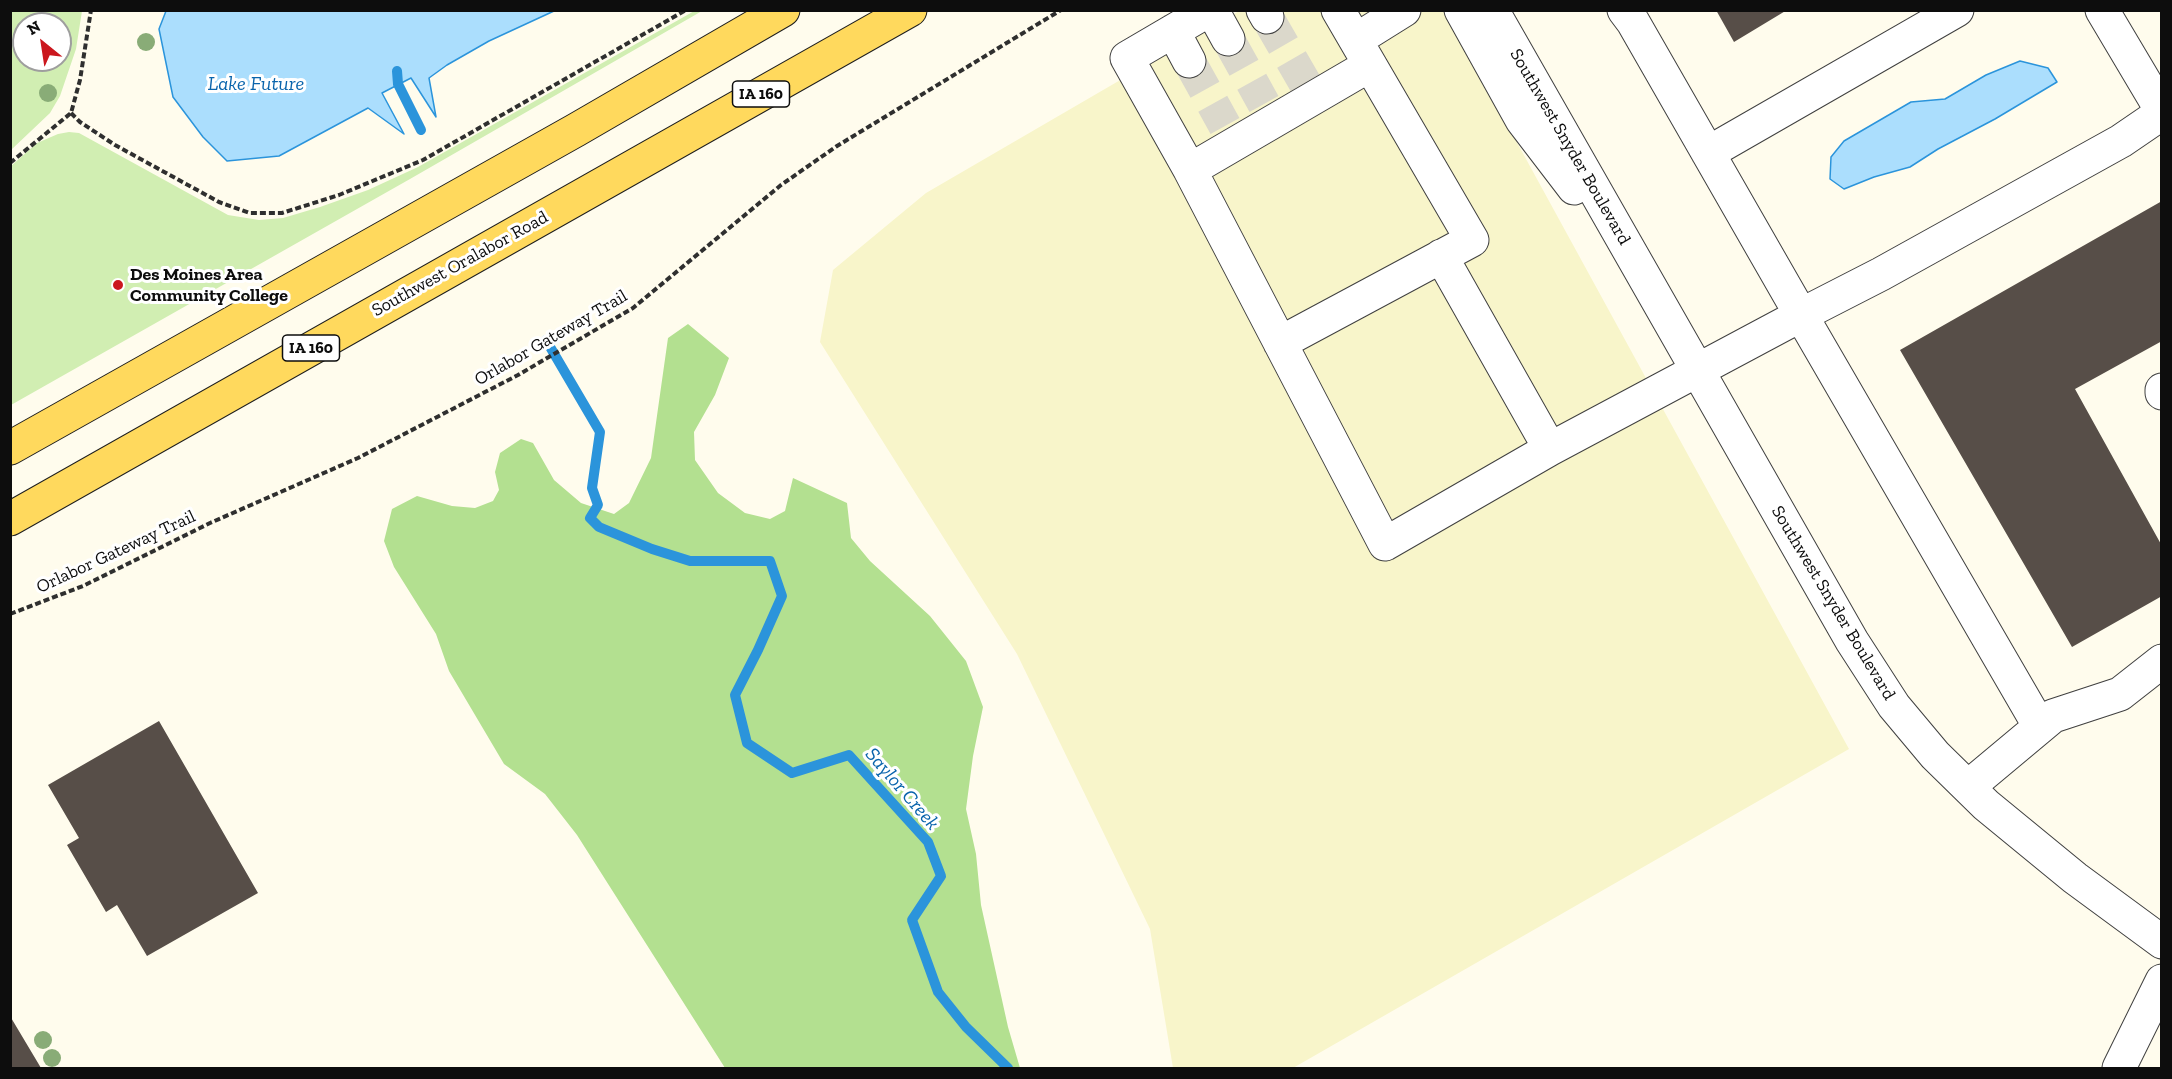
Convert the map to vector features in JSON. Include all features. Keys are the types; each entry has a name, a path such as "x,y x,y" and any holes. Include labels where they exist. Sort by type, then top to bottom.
{"main road":[{"path":"10,448 576,130 783,10"},
{"name":"Southwest Oralabor Road","path":"10,519 910,10"}],"street":[{"path":"1228,39 1210,10 1127,58 1190,170 1385,544 1550,449 1881,274 2121,141 2162,112 2102,10"},
{"path":"1280,343 1472,240 1338,10"},
{"path":"1190,170 1230,135 1310,91 1363,53 1404,10"},
{"name":"Southwest Snyder Boulevard","path":"1461,10 1522,120 1648,283"},
{"name":"Southwest Snyder Boulevard","path":"1492,10 1852,641 1894,706 1935,755 1968,787 2075,878 2162,942"},
{"path":"1624,10 2040,727"},
{"path":"1708,153 1957,10"},
{"path":"1173,31 1189,61"},
{"path":"1441,256 1550,449"},
{"path":"1968,787 2053,716 2120,693 2162,661"},
{"path":"2119,1068 2162,981"}],"path":[{"path":"10,163 71,113 80,80 91,10"},
{"path":"71,113 80,122 115,145 219,202 250,213 282,213 339,195 423,160 686,10"},
{"name":"Orlabor Gateway Trail","path":"10,614 83,586 210,523 358,458 567,347 633,308 790,178 1061,10"}],"shaded area":[{"path":"1239,11 1445,11 1849,749 1293,1068 1173,1068 1150,929 1017,654 820,342 833,270 926,193"}],"green space":[{"path":"11,10 82,11 72,61 72,12 12,12 12,72 68,72 60,96 50,113 11,150"},
{"path":"696,10 702,11 11,405 11,166 37,143 58,134 79,133 228,215 259,220 283,218 368,190 418,167"},
{"path":"688,324 729,358 715,395 694,432 695,460 718,493 745,513 770,519 785,511 793,478 847,503 851,538 870,561 930,616 966,661 983,707 973,756 966,809 976,854 981,905 1008,1027 1020,1068 725,1068 577,835 545,794 504,764 449,671 436,634 394,567 384,541 392,509 417,496 452,506 475,508 493,501 499,490 495,472 500,453 521,439 533,443 554,480 581,503 614,514 629,503 651,458 668,338"}],"water":[{"name":"Lake Future","path":"166,10 554,11 489,41 429,78 436,117 411,78 382,93 404,134 368,108 279,156 227,161 203,137 173,97 159,29"},
{"path":"2020,61 2048,68 2057,82 1910,167 1874,177 1844,189 1830,179 1831,157 1844,141 1911,102 1945,99 1986,75"}],"building":[{"path":"1716,10 1787,10 1734,42"},
{"path":"2162,201 2162,341 2075,389 2162,546 2162,596 2072,647 1900,350"},
{"path":"159,721 258,893 147,956 117,905 106,912 67,845 79,838 48,785"},
{"path":"10,1016 41,1068 10,1068"}],"waterway":[{"name":"Saylor Creek","path":"397,71 398,84 421,130"},
{"name":"Saylor Creek","path":"546,340 600,432 592,488 598,505 590,518 599,527 652,549 690,561 770,561 782,596 735,695 747,743 792,773 849,755 928,842 941,876 912,920 938,992 966,1027 1008,1068"}],"tunnel":[{"path":"1267,17 1305,83"},
{"path":"1228,39 1264,104"},
{"path":"1189,61 1225,126"}],"place":[{"name":"Des Moines Area Community College","path":"118,285"}]}
